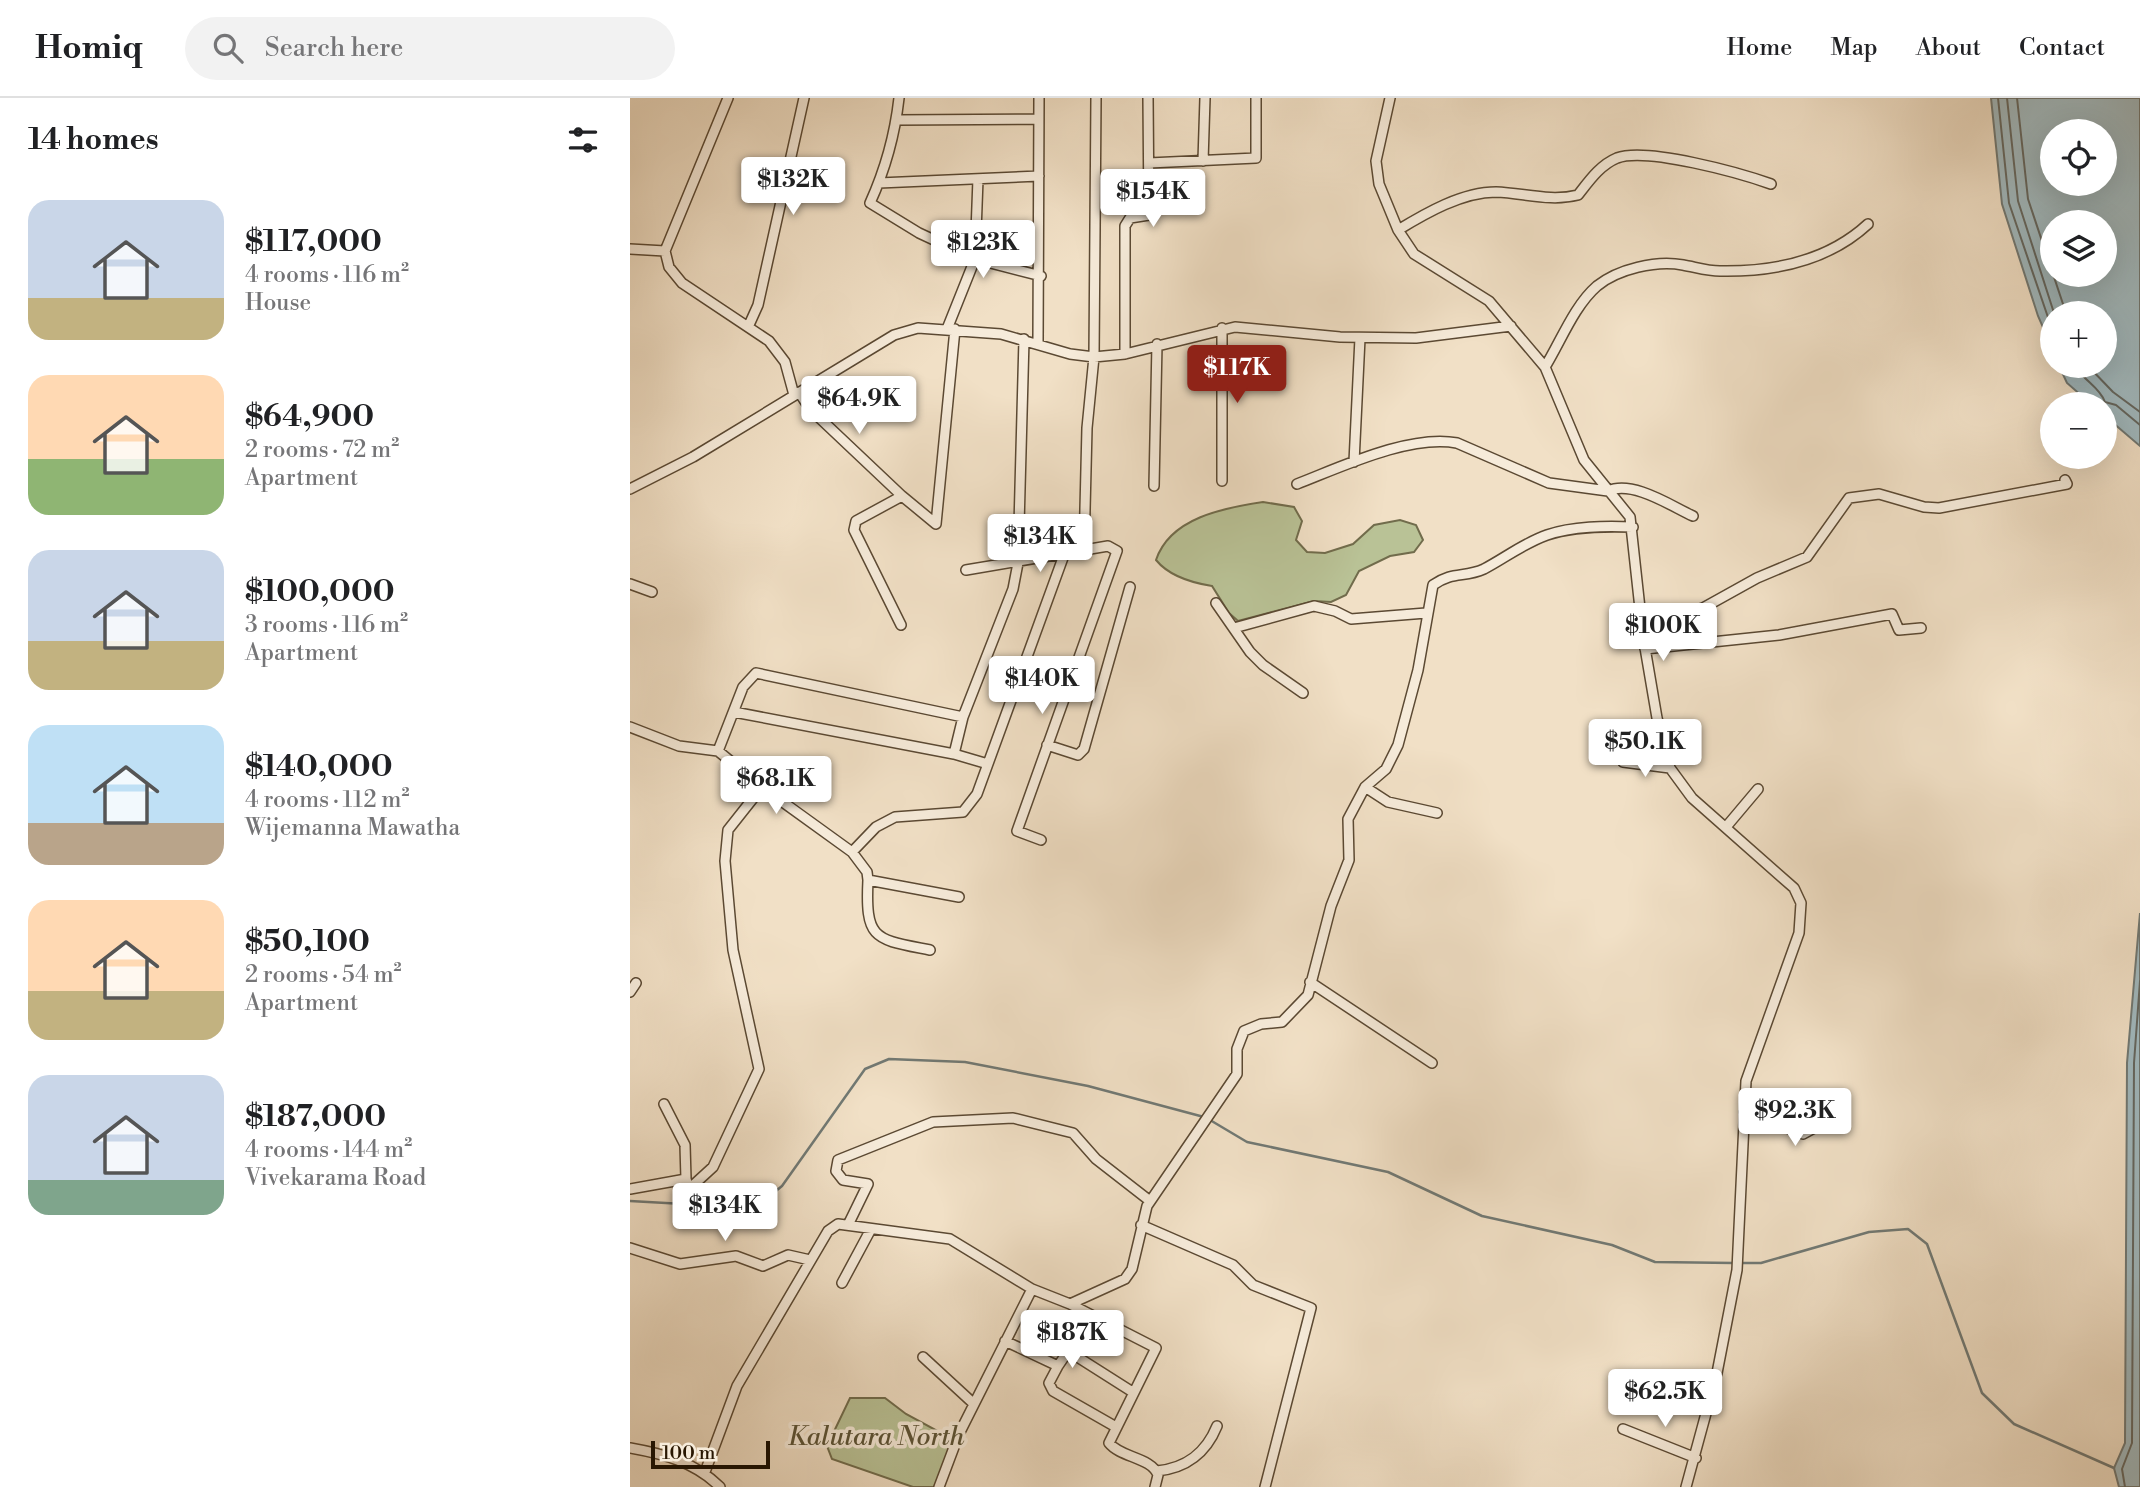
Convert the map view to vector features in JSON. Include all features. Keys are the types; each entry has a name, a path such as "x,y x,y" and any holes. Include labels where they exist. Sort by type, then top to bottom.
{"street":[{"path":"728,98 665,251 669,267 682,283 749,325 769,341 785,362 796,393 810,409 902,496 936,524 951,329 975,259 978,179"},
{"path":"749,325 758,305 804,98"},
{"path":"899,98 897,120 879,183 870,202 919,233 975,259 1041,276"},
{"path":"1038,344 1041,276 1039,98"},
{"path":"1084,550 1087,428 1094,357 1096,98"},
{"path":"1125,354 1125,226 1130,218 1149,215 1148,98"},
{"path":"1203,161 1205,98"},
{"path":"1149,163 1256,158 1256,98"},
{"path":"1390,98 1376,161 1379,184 1398,230 1414,254 1489,302 1545,367 1584,460 1630,517 1645,644 1670,768 1692,798 1794,888 1802,915 1746,1081 1737,1269 1717,1373 1686,1487"},
{"path":"897,120 1039,119"},
{"path":"1398,230 1450,203 1476,194 1494,192 1548,199 1578,195 1603,167 1619,158 1649,157 1698,164 1771,184"},
{"path":"879,183 1040,176"},
{"path":"1545,367 1582,302 1597,287 1624,269 1660,264 1681,264 1719,272 1764,268 1828,253 1868,223"},
{"path":"630,249 665,251"},
{"path":"630,489 693,457 894,335 918,328 951,329 1024,340 1070,354 1094,357 1125,354 1222,328 1360,338 1416,338 1511,326"},
{"path":"1222,328 1222,481"},
{"path":"1354,462 1360,338"},
{"path":"954,754 963,717 1013,589 1018,563 1024,340"},
{"path":"1154,486 1157,344"},
{"path":"1297,484 1384,451 1443,440 1457,443 1549,483 1608,491 1617,487 1630,489 1693,516"},
{"path":"1645,644 1660,621 1703,608 1757,578 1807,557 1849,498 1879,494 1924,507 1940,508 2067,484 2065,480"},
{"path":"901,625 854,530 856,522 902,496"},
{"path":"1070,1304 1125,1279 1132,1269 1141,1225 1150,1201 1237,1074 1237,1049 1244,1031 1261,1024 1282,1021 1308,995 1331,906 1349,860 1348,820 1365,787 1386,769 1398,745 1418,670 1433,585 1447,575 1467,574 1484,569 1548,535 1602,526 1633,527"},
{"path":"967,570 1108,546 1117,551 1017,831 1041,841"},
{"path":"852,852 876,827 895,817 963,812 977,794 1063,555"},
{"path":"630,584 652,592"},
{"path":"1047,745 1079,755 1084,749 1130,587"},
{"path":"1216,603 1263,665 1303,693"},
{"path":"1234,628 1314,606 1335,611 1351,619 1426,613"},
{"path":"1645,644 1779,635 1892,614 1899,630 1921,628"},
{"path":"718,751 743,687 756,673 963,717"},
{"path":"734,712 954,754 988,764"},
{"path":"630,727 679,746 718,751 762,787 852,852 867,873 867,912 874,932 883,941 930,950"},
{"path":"1623,762 1670,768"},
{"path":"664,1104 685,1145 689,1189 713,1167 759,1069 733,950 725,861 728,830 762,787"},
{"path":"1365,787 1388,802 1437,813"},
{"path":"1726,827 1758,789"},
{"path":"868,880 959,897"},
{"path":"630,992 636,982"},
{"path":"1310,982 1432,1063"},
{"path":"1744,1112 1802,1134 1816,1127 1829,1108"},
{"path":"848,1226 868,1184 843,1180 836,1171 838,1160 933,1122 955,1119 1013,1118 1073,1133 1096,1159 1150,1201"},
{"path":"630,1189 686,1179"},
{"path":"705,1472 737,1386 828,1231 838,1224 950,1238 1032,1289 1070,1304 1156,1348 1132,1391 1109,1443 1116,1451 1157,1471 1171,1470 1192,1460 1209,1445 1217,1426"},
{"path":"1141,1225 1233,1265 1253,1285 1311,1308 1265,1487"},
{"path":"842,1283 871,1229"},
{"path":"630,1260 632,1249 680,1264 736,1256 763,1266 788,1255 810,1260"},
{"path":"939,1487 974,1404 1032,1289"},
{"path":"1092,1316 1049,1383 1053,1391 1116,1427"},
{"path":"1005,1341 1058,1366"},
{"path":"1068,1351 1132,1391"},
{"path":"923,1357 974,1404"},
{"path":"1623,1429 1696,1458"},
{"path":"630,1448 657,1453 705,1472 720,1487"},
{"path":"1155,1487 1157,1471"}],"green space":[{"path":"1263,502 1294,507 1302,521 1296,540 1307,552 1325,553 1353,544 1374,525 1400,520 1416,525 1423,540 1414,552 1390,556 1359,571 1346,595 1331,602 1314,601 1238,621 1229,613 1212,586 1182,578 1156,560 1163,546 1185,525 1215,512"},
{"name":"Kalutara North","path":"850,1398 885,1398 906,1414 954,1440 935,1487 913,1487 832,1459 827,1446"}],"water":[{"path":"1991,98 2140,98 2140,446 2117,426 2117,392 2077,392 2065,378 2117,378 2117,301 2040,301 2040,321 2002,204"},
{"path":"2140,913 2140,1487 2119,1487 2114,1468 2125,1443 2127,1063"}],"waterway":[{"path":"630,1201 755,1208 782,1186 865,1069 889,1059 965,1062 1088,1086 1204,1117"},
{"path":"1210,1120 1247,1142 1388,1172 1482,1216 1612,1245 1655,1262 1734,1263"},
{"path":"1741,1263 1761,1263 1869,1232 1908,1229 1927,1244 1982,1393 2014,1424 2114,1468"}]}
